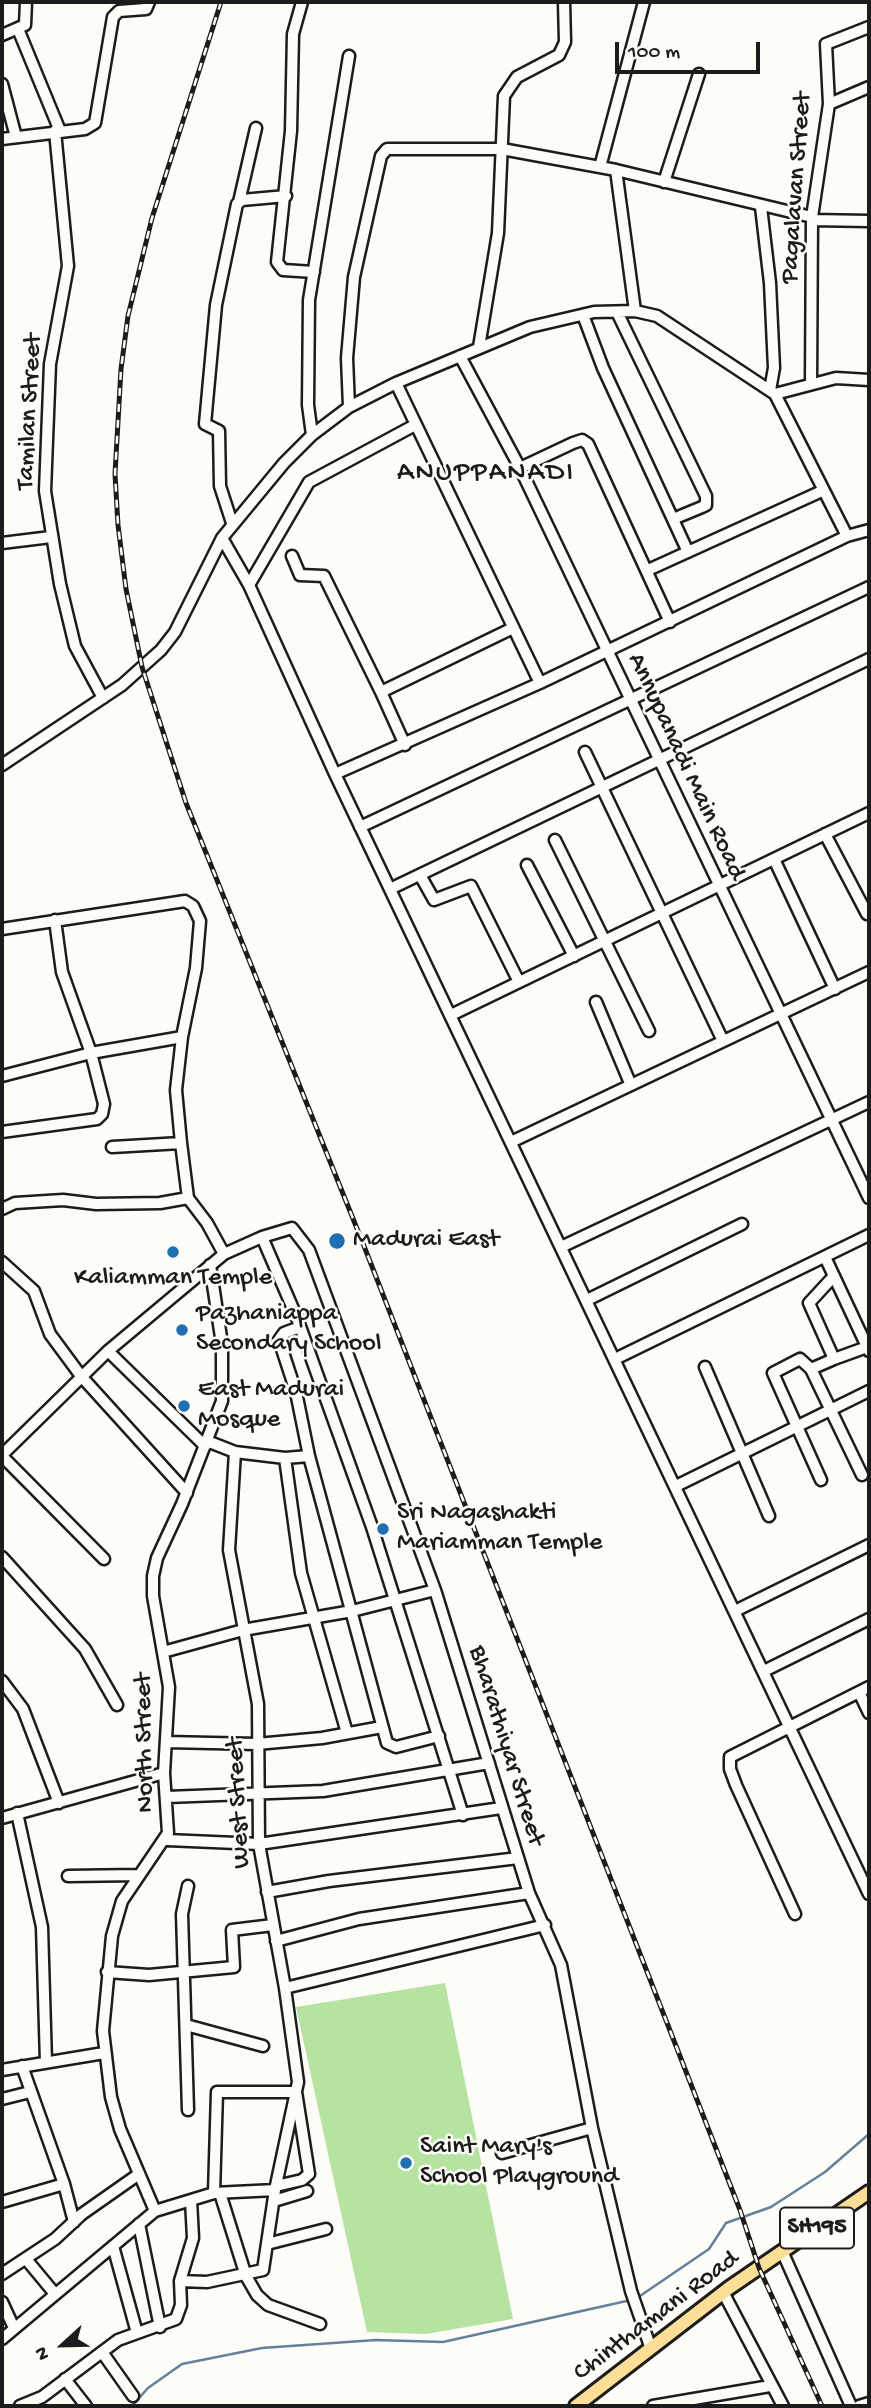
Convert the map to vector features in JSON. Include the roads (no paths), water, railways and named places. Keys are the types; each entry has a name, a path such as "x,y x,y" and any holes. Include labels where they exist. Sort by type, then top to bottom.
{"main road":[{"name":"SH195","path":"782,2251 869,2192"},
{"name":"Chinthamani Road","path":"576,2406 723,2292 782,2251"}],"street":[{"path":"2,36 18,29 27,20 26,2"},
{"path":"2,139 85,129 95,123 113,18 120,11 146,9 149,2"},
{"path":"302,2 293,34 286,196 279,268 314,272"},
{"path":"479,347 494,266 502,184 505,96 517,77 559,55 565,42 564,2"},
{"path":"600,167 644,2"},
{"name":"Pagalavan Street","path":"811,384 812,219 828,104 826,44 869,27"},
{"name":"Tamilan Street","path":"18,29 57,131 68,266 50,365 45,491 51,537 75,646 103,698"},
{"path":"312,435 308,392 309,300 349,56"},
{"path":"664,181 699,74"},
{"path":"2,84 16,137"},
{"path":"828,104 869,87"},
{"path":"232,523 220,486 220,434 216,428 207,427 205,424 216,305 256,128"},
{"path":"349,407 347,358 354,277 381,156 387,149 502,149 616,170 812,219 869,221"},
{"path":"616,170 635,311"},
{"path":"239,202 286,196"},
{"path":"761,206 770,283 774,368 772,392"},
{"path":"2,765 103,698 161,650 175,632 232,523 312,435 349,407 396,383 530,327 583,315 617,312 635,311 657,316 772,392 847,536"},
{"path":"617,312 706,496 702,507 673,519"},
{"path":"583,315 603,368 688,552"},
{"name":"Annupanadi Main Road","path":"460,356 520,468 869,1198"},
{"path":"772,392 836,378 869,380"},
{"path":"396,383 540,683"},
{"path":"249,585 309,482 415,425"},
{"path":"520,468 573,443 582,440 589,444 670,622"},
{"path":"648,570 822,491"},
{"path":"335,774 540,683 847,536 869,530"},
{"path":"2,543 51,537"},
{"path":"222,538 249,585 360,827 737,1610 869,1894"},
{"path":"292,556 300,575 321,574 326,579 405,745"},
{"path":"360,827 474,776 630,698 869,587"},
{"path":"381,692 513,628"},
{"path":"390,890 869,659"},
{"path":"585,752 723,1041"},
{"path":"451,1015 869,813"},
{"path":"825,834 867,914"},
{"path":"555,840 649,1031"},
{"path":"774,859 835,989"},
{"path":"527,864 574,956"},
{"path":"420,875 434,900 471,886 519,982"},
{"path":"2,929 185,901 194,906 200,921 196,968 182,1037 176,1090 188,1198 225,1254"},
{"path":"2,1132 97,1119 102,1114 104,1104 91,1053 62,972 55,920"},
{"path":"511,1142 630,1083 869,972"},
{"path":"596,1002 630,1083"},
{"path":"2,1076 91,1053 182,1037"},
{"path":"561,1247 869,1102"},
{"path":"112,1147 181,1143"},
{"path":"2,1209 15,1203 63,1200 96,1204 160,1203 188,1198"},
{"path":"587,1300 742,1224"},
{"name":"Bharathiyar Street","path":"262,1237 292,1228 309,1250 435,1590 529,1893 561,1965 592,2128 631,2291 651,2349"},
{"path":"615,1359 869,1236"},
{"path":"104,1559 2,1456 80,1376 210,1265 225,1254 262,1237 300,1327 397,1600 463,1815"},
{"path":"811,1369 868,1349 825,1257"},
{"path":"2,1262 34,1291 52,1339 80,1376 187,1493"},
{"name":"North Street","path":"155,2211 120,2129 104,2053 107,1972 112,1936 122,1901 138,1875 167,1840 164,1773 170,1704 153,1597 153,1576 157,1558 187,1493 219,1411 223,1374 222,1344 210,1265"},
{"path":"834,1276 809,1303 834,1359"},
{"path":"300,1327 284,1333 279,1340 296,1392 309,1457 382,1727 392,1747 439,1736"},
{"path":"108,1351 206,1443 235,1452 285,1458 309,1457"},
{"path":"821,1480 773,1373 800,1359 811,1369 862,1475"},
{"path":"705,1367 769,1516"},
{"path":"676,1486 869,1391"},
{"name":"West Street","path":"235,1452 229,1550 258,1704 258,1844 285,1988 299,2082 275,2192 263,2270 246,2276"},
{"path":"285,1458 294,1533 312,1616 347,1733"},
{"path":"737,1610 869,1545"},
{"path":"2,1557 85,1648 117,1705"},
{"path":"163,1652 243,1630 352,1611 435,1590"},
{"path":"764,1671 869,1619"},
{"path":"2,1681 23,1709 59,1803"},
{"path":"795,1914 728,1762 734,1752 869,1686"},
{"path":"859,1692 869,1713"},
{"path":"166,1742 257,1744 382,1727"},
{"path":"167,1797 256,1796 323,1791 450,1772 489,1763"},
{"path":"2,1818 164,1773"},
{"path":"167,1840 258,1844 501,1808"},
{"path":"17,1813 42,1927 46,2062"},
{"path":"267,1892 330,1881 518,1858"},
{"path":"68,1876 138,1875"},
{"path":"188,1886 182,1914 188,2110"},
{"path":"276,1941 359,1919 529,1893"},
{"path":"107,1972 183,1973 234,1967 232,1930 273,1925"},
{"path":"285,1988 545,1925"},
{"path":"186,2025 263,2046"},
{"path":"2,2070 104,2053"},
{"path":"22,2066 64,2184 74,2221"},
{"path":"2,2099 30,2092"},
{"path":"275,2192 309,2174 296,2092 217,2092 217,2193 246,2276 257,2295 268,2305 320,2324"},
{"path":"502,2153 592,2128"},
{"path":"2,2274 139,2174"},
{"path":"2,2202 64,2184"},
{"path":"2,2339 155,2211 217,2193 307,2191"},
{"path":"20,2406 41,2397 118,2340 176,2319 180,2312 180,2281 193,2238 191,2200"},
{"path":"139,2224 160,2327"},
{"path":"267,2245 326,2230"},
{"path":"113,2246 137,2333"},
{"path":"782,2251 850,2406"},
{"path":"26,2259 55,2294"},
{"path":"180,2281 207,2282 246,2276"},
{"path":"723,2292 783,2406"},
{"path":"2,2302 14,2328"},
{"path":"102,2352 134,2396"},
{"path":"65,2379 86,2406"},
{"path":"653,2406 771,2386"},
{"path":"859,2406 869,2403"}],"waterway":[{"path":"637,2298 709,2249 726,2223 771,2207 825,2172 869,2134"},
{"path":"132,2406 148,2388 182,2364 262,2348 376,2340 443,2342 631,2300"}],"railway":[{"path":"221,2 152,218 128,316 121,369 115,474 118,525 126,589 142,667 186,803 364,1246 740,2210 759,2268 822,2406"}],"place":[{"name":"Madurai East","path":"337,1241"},
{"name":"Kaliamman Temple","path":"173,1252"},
{"name":"Pazhaniappa Secondary School","path":"182,1330"},
{"name":"East Madurai Mosque","path":"184,1406"},
{"name":"Sri Nagashakti Mariamman Temple","path":"383,1529"},
{"name":"Saint Mary's School Playground","path":"406,2163"}],"district":[{"name":"ANUPPANADI","path":"486,475"}]}
